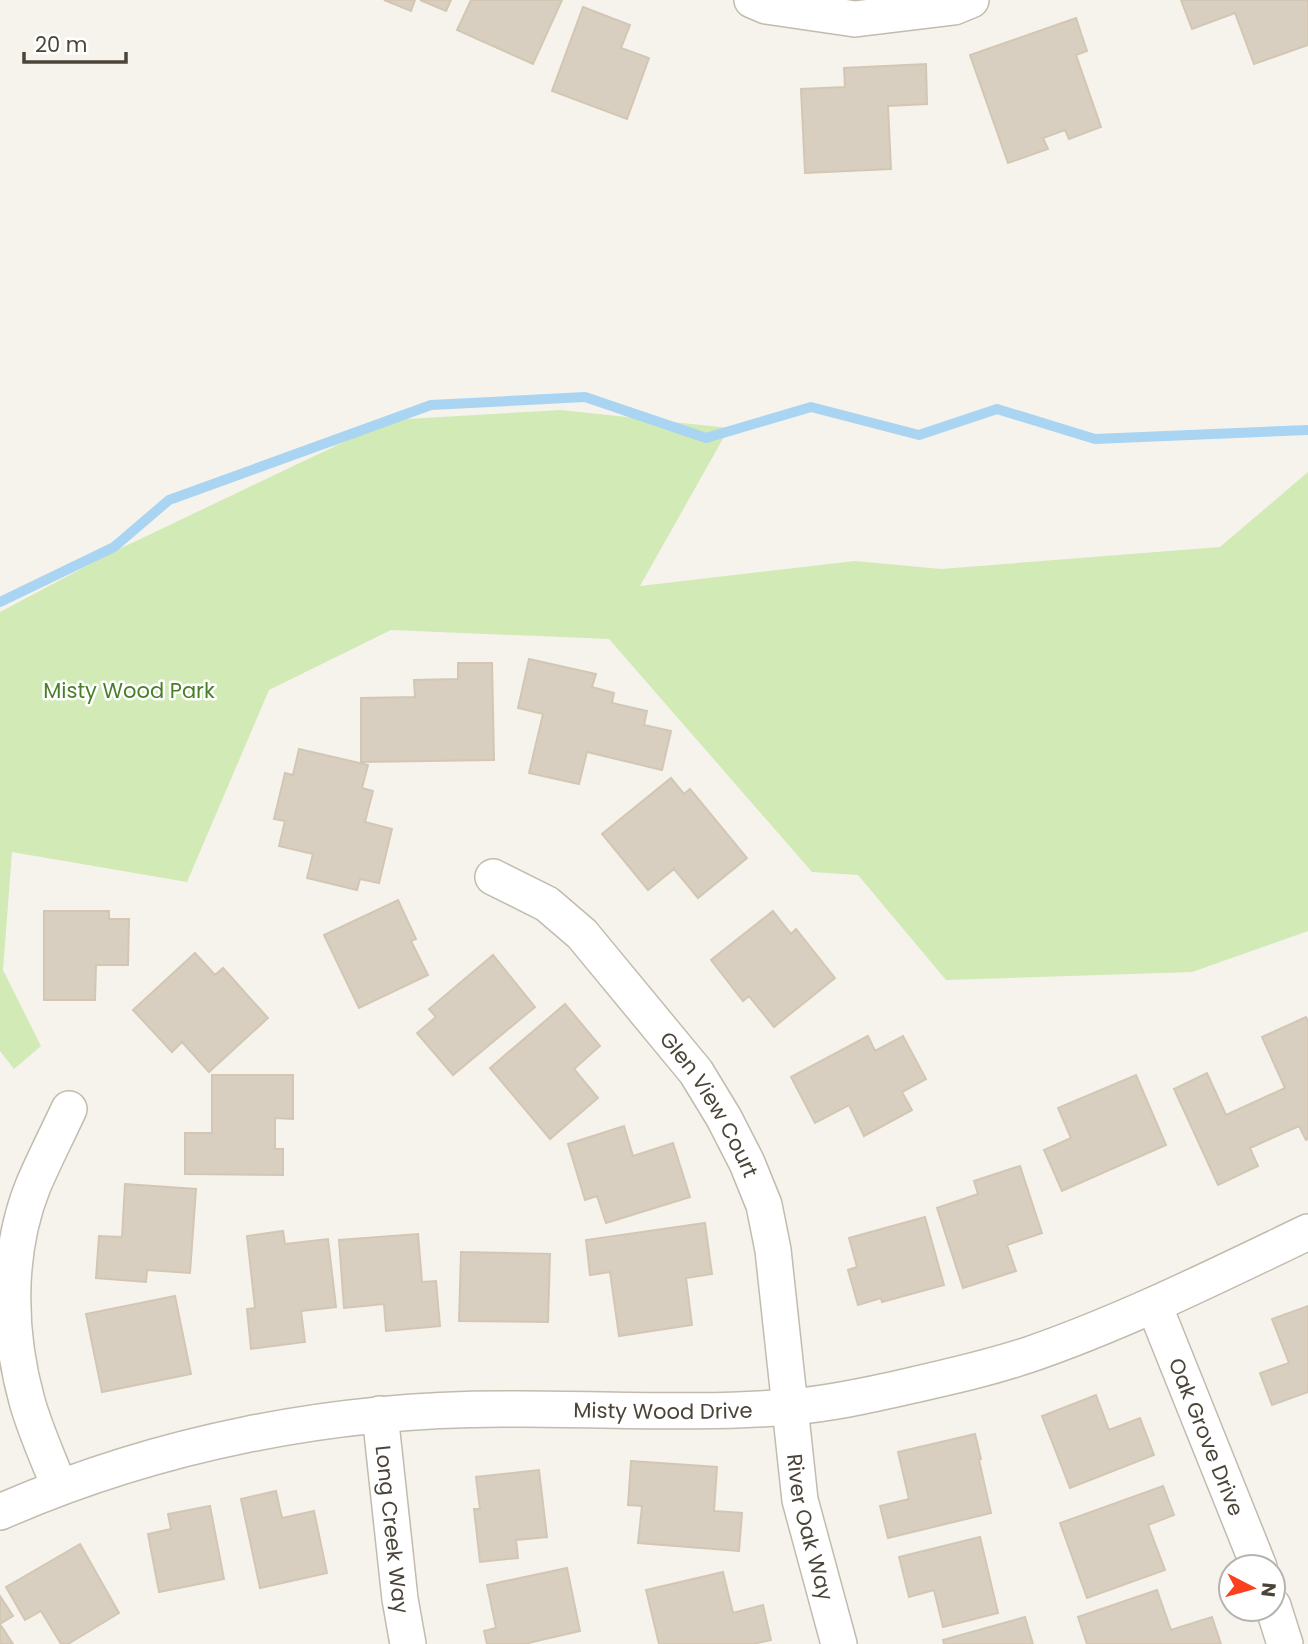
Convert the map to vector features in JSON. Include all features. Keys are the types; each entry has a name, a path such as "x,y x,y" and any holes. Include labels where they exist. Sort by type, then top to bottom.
{"street":[{"path":"752,0 766,6 855,19 954,7 971,0"},
{"name":"Glen View Court","path":"493,877 547,904 582,934 696,1072 724,1118 764,1205 780,1301 790,1407"},
{"path":"59,1486 27,1402 16,1351 13,1294 18,1241 32,1188 69,1109"},
{"name":"Misty Wood Drive","path":"0,1512 59,1486 194,1447 263,1431 380,1414 501,1409 696,1412 790,1407 862,1397 1027,1355 1154,1305 1308,1232"},
{"name":"Oak Grove Drive","path":"1154,1305 1253,1553"},
{"name":"River Oak Way","path":"790,1407 800,1500 839,1644"},
{"name":"Long Creek Way","path":"380,1414 400,1599 408,1644"},
{"path":"1283,1623 1293,1639"}],"green space":[{"name":"Misty Wood Park","path":"561,410 729,428 640,586 855,561 941,569 1220,547 1308,472 1308,931 1192,972 946,980 858,875 812,872 609,639 391,630 269,690 187,882 12,852 3,970 41,1046 14,1069 0,1051 0,612 115,551 390,420"}],"building":[{"path":"384,0 415,0 411,11"},
{"path":"420,0 451,0 446,11"},
{"path":"471,0 562,0 533,64 457,30"},
{"path":"1181,0 1308,0 1308,45 1254,64 1235,13 1192,29"},
{"path":"583,7 630,25 621,48 649,58 627,119 552,91"},
{"path":"1076,18 1087,51 1076,55 1101,127 1069,139 1065,130 1043,138 1048,149 1008,163 970,55"},
{"path":"926,64 927,104 888,106 891,169 805,173 801,89 845,87 844,68"},
{"path":"529,659 596,674 592,687 614,693 612,703 647,711 644,725 671,731 662,770 587,752 579,784 529,773 543,714 518,708"},
{"path":"458,663 492,663 494,760 361,762 361,698 415,697 414,680 458,679"},
{"path":"299,749 368,765 362,788 373,791 365,822 392,829 379,883 360,879 357,890 307,878 313,854 279,846 285,821 274,819 285,773 293,775"},
{"path":"671,778 684,794 690,789 747,858 698,898 674,869 648,890 602,834"},
{"path":"398,900 416,939 411,941 428,975 359,1008 324,935"},
{"path":"44,911 109,911 109,919 129,919 128,965 96,965 95,1000 44,1000"},
{"path":"773,911 791,934 796,929 835,978 774,1027 749,996 743,1001 711,960"},
{"path":"195,953 215,975 223,968 268,1018 209,1072 182,1042 172,1052 133,1010"},
{"path":"493,955 535,1007 453,1075 417,1033 436,1017 429,1009"},
{"path":"565,1004 600,1046 574,1069 598,1098 550,1139 490,1068"},
{"path":"1306,1017 1308,1139 1306,1140 1299,1126 1250,1148 1258,1166 1218,1185 1174,1089 1207,1073 1226,1115 1285,1088 1262,1037"},
{"path":"868,1036 875,1051 903,1036 926,1079 902,1092 912,1110 864,1136 849,1105 815,1123 791,1077"},
{"path":"212,1075 293,1075 293,1119 275,1118 275,1149 283,1149 283,1175 185,1174 185,1133 212,1133"},
{"path":"1136,1075 1166,1145 1062,1191 1044,1150 1071,1138 1058,1108"},
{"path":"624,1126 633,1156 673,1143 690,1197 606,1223 597,1196 585,1200 568,1144"},
{"path":"1020,1166 1042,1233 1007,1245 1016,1271 963,1288 937,1208 978,1194 974,1181"},
{"path":"125,1184 196,1189 190,1273 147,1270 146,1282 96,1278 99,1236 122,1237"},
{"path":"925,1217 944,1285 882,1302 881,1298 858,1305 848,1270 857,1267 849,1238"},
{"path":"705,1223 712,1274 686,1278 692,1325 619,1336 610,1272 590,1275 586,1240"},
{"path":"283,1231 285,1244 328,1239 336,1307 301,1311 305,1342 251,1349 247,1309 255,1308 247,1236"},
{"path":"418,1234 422,1282 436,1281 440,1326 386,1331 384,1304 344,1308 339,1240"},
{"path":"461,1252 550,1254 548,1322 459,1321"},
{"path":"175,1296 191,1374 102,1392 86,1314"},
{"path":"1308,1306 1308,1392 1272,1405 1260,1373 1289,1363 1272,1319"},
{"path":"1096,1395 1109,1430 1140,1418 1154,1455 1070,1488 1042,1416"},
{"path":"975,1434 991,1513 888,1538 880,1506 909,1499 898,1452"},
{"path":"631,1461 717,1467 714,1511 742,1513 739,1551 638,1543 642,1506 628,1505"},
{"path":"539,1470 547,1537 516,1540 518,1558 480,1562 474,1509 480,1509 476,1477"},
{"path":"1163,1486 1174,1515 1148,1525 1165,1570 1087,1598 1060,1523"},
{"path":"276,1491 282,1518 314,1511 327,1573 260,1588 241,1499"},
{"path":"210,1506 224,1579 159,1592 148,1534 171,1529 168,1514"},
{"path":"980,1537 998,1613 943,1627 934,1590 909,1597 899,1557"},
{"path":"80,1544 119,1613 68,1644 61,1644 41,1611 25,1620 6,1587"},
{"path":"567,1568 580,1631 524,1644 487,1644 484,1631 496,1628 487,1585"},
{"path":"723,1572 733,1613 763,1605 771,1640 753,1644 659,1644 646,1590"},
{"path":"1157,1590 1171,1630 1212,1617 1221,1644 1087,1644 1078,1617"},
{"path":"0,1596 13,1616 0,1624"},
{"path":"1025,1617 1033,1644 944,1644 943,1640"},
{"path":"0,1624 13,1644 0,1644"}],"waterway":[{"path":"0,602 114,547 169,500 431,405 585,397 706,438 811,407 919,435 997,409 1095,439 1308,430"}]}
